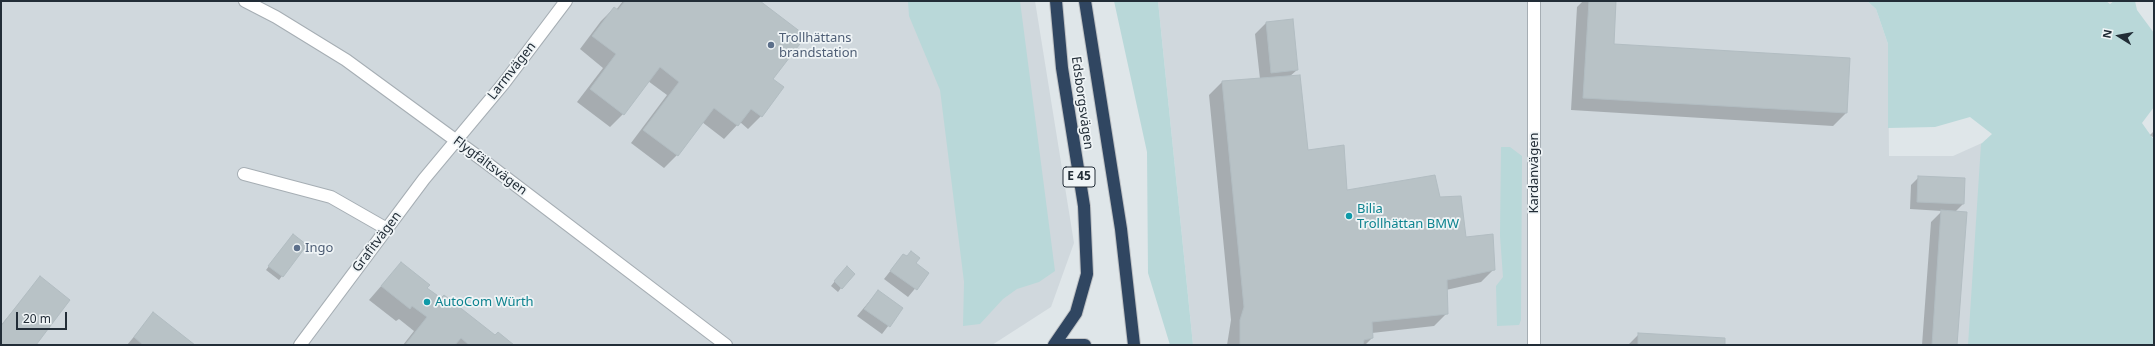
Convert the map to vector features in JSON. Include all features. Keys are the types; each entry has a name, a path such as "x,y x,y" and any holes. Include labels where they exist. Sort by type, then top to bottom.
{"highway":[{"name":"Edsborgsvägen","path":"1054,345 1076,313 1087,274 1084,206 1062,68 1056,1"},
{"name":"Edsborgsvägen","path":"1085,1 1121,229 1134,345"},
{"path":"1062,345 1085,345"}],"street":[{"name":"Flygfältsvägen","path":"245,1 276,17 346,60 456,140 726,345"},
{"name":"Larmvägen","path":"456,140 504,83 566,1"},
{"name":"Kardanvägen","path":"1534,1 1534,345"},
{"name":"Grafitvägen","path":"300,345 456,140"},
{"path":"244,174 331,197 387,229"}],"shaded area":[{"path":"1,1 1035,1 1074,243 1051,307 992,345 1,345"},
{"path":"908,1 1020,1 1055,271 1039,282 1017,289 1003,299 980,324 963,326 964,282 940,90 909,16"},
{"path":"1114,1 1158,1 1193,345 1170,345 1148,273 1147,152"},
{"path":"1158,1 1867,1 1876,9 1888,44 1889,156 1953,156 1982,143 1970,345 1193,345"},
{"path":"1867,1 2106,1 2110,4 2114,1 2135,1 2137,10 2154,33 2154,107 2142,123 2154,140 2154,345 1968,345 1981,144 1992,134 1970,117 1935,127 1888,128 1888,44 1876,9"},
{"path":"1501,147 1510,147 1522,156 1521,320 1519,325 1497,326 1496,286 1503,277 1500,236"}],"building":[{"path":"625,1 760,1 806,36 773,79 784,87 762,117 751,109 738,126 714,108 678,156 643,130 679,82 660,67 624,115 590,89 616,54 592,36 614,7 618,10"},
{"path":"1589,1 1616,1 1614,44 1850,58 1847,113 1583,98"},
{"path":"1293,19 1298,70 1271,73 1266,22"},
{"name":"Bilia Trollhättan BMW","path":"1300,75 1308,150 1344,145 1347,190 1435,175 1440,197 1461,196 1466,237 1493,234 1495,270 1447,280 1448,314 1372,322 1373,338 1364,340 1363,345 1240,345 1240,320 1244,307 1222,81"},
{"path":"1918,176 1965,178 1964,204 1917,202"},
{"path":"1941,210 1967,212 1957,345 1932,345"},
{"path":"293,234 307,245 283,277 268,266"},
{"path":"911,251 920,258 916,263 929,273 917,290 890,271 903,254 907,256"},
{"name":"AutoCom Würth","path":"401,262 430,285 427,288 441,298 444,295 495,335 498,332 514,345 469,345 461,338 455,345 405,345 427,317 412,306 410,309 381,286"},
{"path":"847,266 855,274 842,289 834,281"},
{"path":"40,276 70,300 36,345 1,345 1,326"},
{"path":"878,290 903,308 890,327 864,309"},
{"path":"153,312 195,345 143,345 134,337"},
{"path":"1638,333 1725,338 1725,345 1638,345"}],"place":[{"name":"Trollhättans brandstation","path":"771,45"},
{"name":"Bilia Trollhättan BMW","path":"1349,216"},
{"name":"Ingo","path":"297,248"},
{"name":"AutoCom Würth","path":"427,302"}]}
